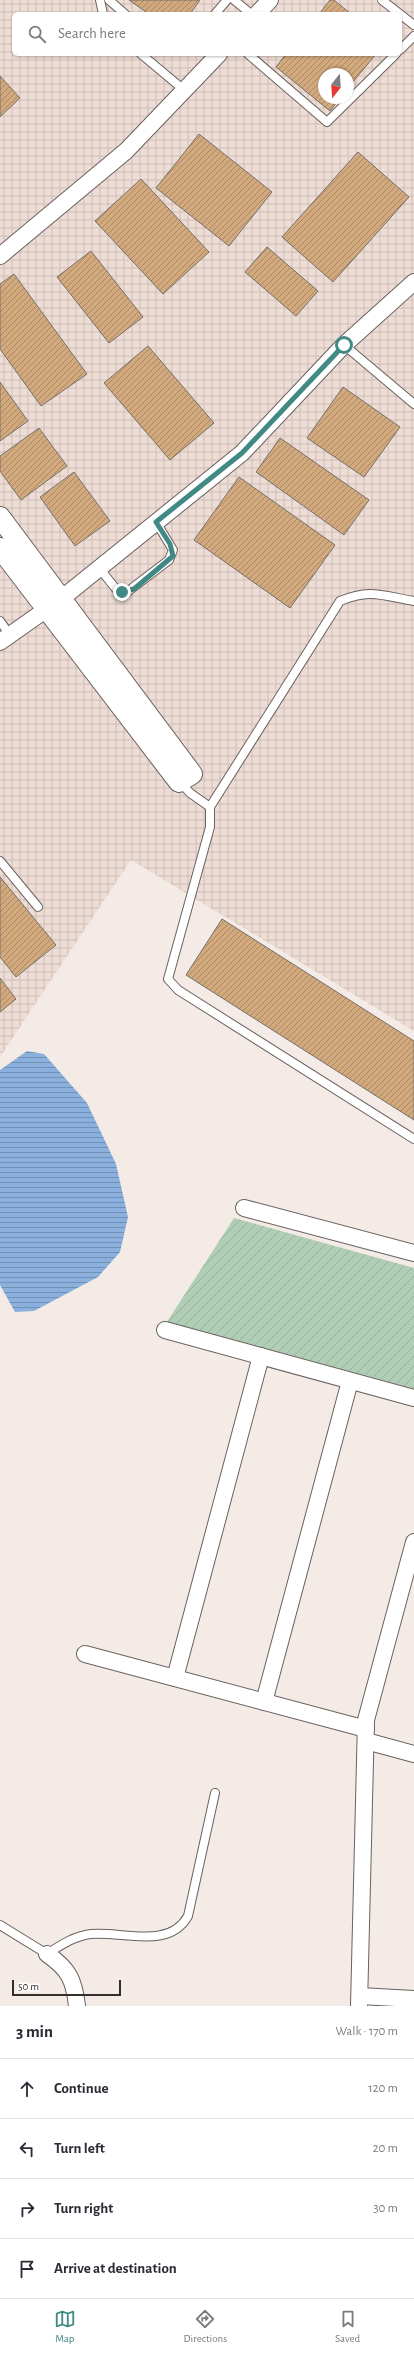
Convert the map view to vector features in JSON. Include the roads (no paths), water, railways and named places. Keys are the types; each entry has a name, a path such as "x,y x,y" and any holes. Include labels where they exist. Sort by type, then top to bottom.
{"street":[{"path":"259,12 270,0"},
{"path":"0,256 126,151 217,56"},
{"path":"5,638 54,604 100,569 242,453 344,345 414,282"},
{"path":"0,517 54,604 185,778"},
{"path":"0,548 54,604"},
{"path":"244,1208 414,1253"},
{"path":"165,1330 414,1398"},
{"path":"175,1678 261,1356"},
{"path":"264,1702 350,1381"},
{"path":"414,1542 366,1720 360,2001 414,1999"},
{"path":"85,1654 264,1702 366,1735 414,1754"},
{"path":"47,1954 59,1962 68,1973 75,1990 77,2006"}],"lane":[{"path":"100,0 103,12"},
{"path":"109,0 123,12"},
{"path":"217,12 227,0"},
{"path":"234,0 249,12"},
{"path":"382,0 397,12"},
{"path":"402,16 414,25"},
{"path":"402,48 414,36"},
{"path":"143,56 184,90"},
{"path":"250,56 327,122 394,56"},
{"path":"344,345 414,404"},
{"path":"100,569 116,589 127,592 170,560 173,550 156,522"},
{"path":"414,601 372,592 353,596 340,602 210,807 210,826 168,979 178,990 414,1139"},
{"path":"0,621 5,638"},
{"path":"185,778 190,793 210,807"},
{"path":"0,861 38,907"},
{"path":"0,1925 47,1954 76,1937 90,1934 156,1936 177,1930 188,1916 215,1793"}],"water":[{"path":"27,1051 44,1054 87,1103 116,1164 128,1217 120,1252 98,1277 34,1311 15,1312 0,1285 0,1070"}]}
